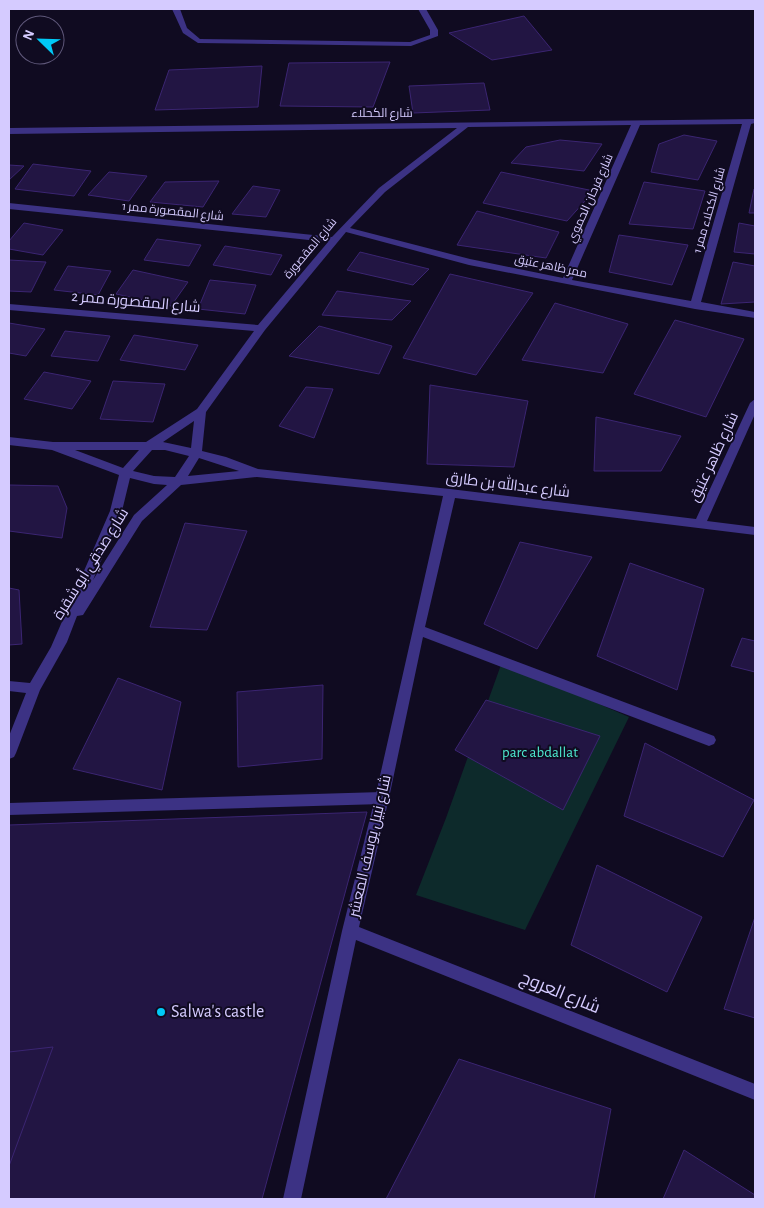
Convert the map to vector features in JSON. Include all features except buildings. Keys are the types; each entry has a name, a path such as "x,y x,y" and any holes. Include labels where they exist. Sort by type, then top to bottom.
{"street":[{"path":"176,9 183,30 190,38 198,41 411,44 434,36 434,30 422,9"},
{"name":"شارع الكحلاء","path":"9,131 751,121"},
{"name":"شارع الكحلاء ممر 1","path":"695,306 751,121"},
{"name":"شارع فرحان الحموي","path":"566,282 636,124"},
{"name":"شارع المقصورة","path":"125,473 150,445 201,412 261,328 344,228 382,190 466,125"},
{"name":"شارع المقصورة ممر 1","path":"9,206 334,240"},
{"name":"ممر ظاهر عتيق","path":"344,228 469,262 695,306 755,315"},
{"name":"شارع المقصورة ممر 2","path":"9,306 261,328"},
{"name":"شارع ظاهر عتيق","path":"700,524 755,403"},
{"name":"شارع المقصورة","path":"178,481 189,467 196,452 201,412"},
{"name":"شارع عبدالله بن طارق","path":"9,441 53,446 165,446 196,452 257,473"},
{"name":"شارع عبدالله بن طارق","path":"53,446 125,473 154,480 178,481 257,473 450,493 755,531"},
{"name":"شارع صدقي أبو شقرة","path":"57,648 116,511 125,473"},
{"name":"شارع صدقي أبو شقرة","path":"9,753 34,689 57,648 138,518 178,481"},
{"name":"شارع نبيل يوسف المعشر","path":"292,1199 350,931 382,798 450,493"},
{"path":"418,630 709,740"},
{"path":"9,686 34,689"},
{"path":"9,809 382,798"},
{"name":"شارع العروج","path":"350,931 755,1092"}],"green space":[{"name":"parc abdallat","path":"502,662 629,717 525,930 416,895"}],"place":[{"name":"Salwa's castle","path":"161,1012"}]}
